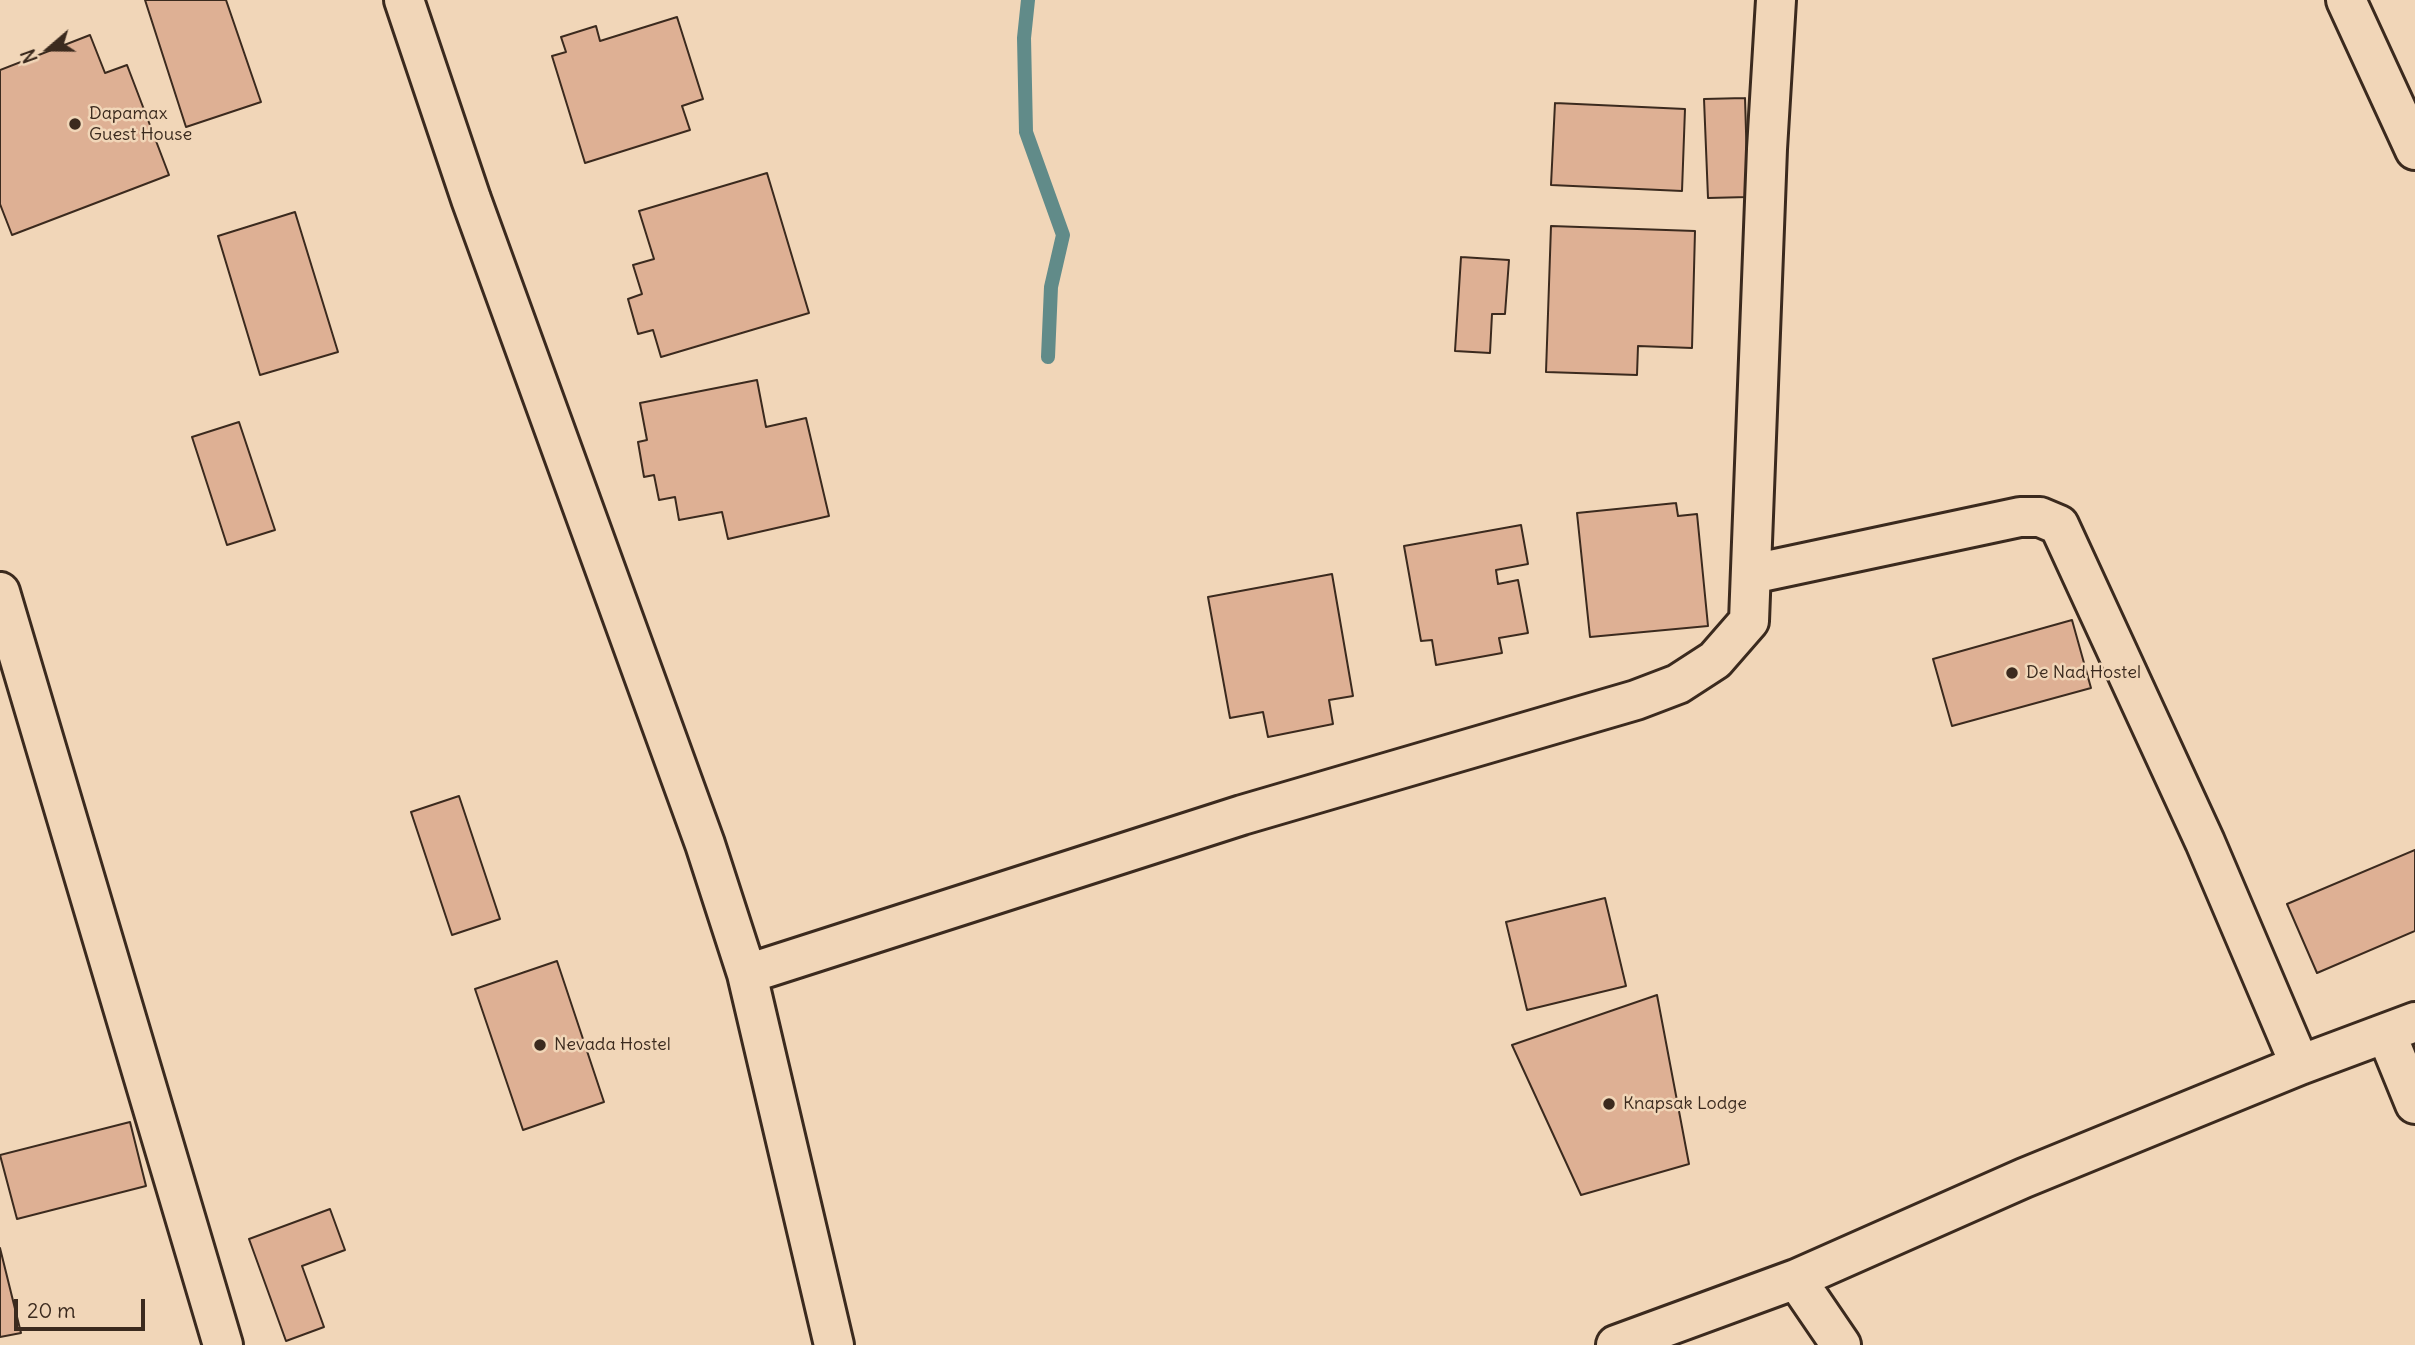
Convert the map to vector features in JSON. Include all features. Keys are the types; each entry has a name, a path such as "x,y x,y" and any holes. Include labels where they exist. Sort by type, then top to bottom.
{"street":[{"path":"404,0 471,199 705,844 747,974 834,1345"},
{"path":"747,974 1229,819 1636,700 1678,684 1715,660 1749,621 1766,149 1776,0"},
{"path":"2346,0 2415,150"},
{"path":"1752,574 2020,517 2040,517 2059,525 2205,842 2300,1065"},
{"path":"0,592 223,1345"},
{"path":"1616,1345 1796,1279 2024,1178 2400,1027 2415,1104"},
{"path":"1796,1279 1841,1345"}],"building":[{"path":"145,0 226,0 261,102 186,127"},
{"path":"677,17 703,99 682,106 690,130 585,163 552,56 566,52 561,37 596,26 600,41"},
{"name":"Dapamax Guest House","path":"90,35 105,73 127,65 169,175 12,235 0,204 0,70"},
{"path":"1745,98 1748,197 1708,198 1704,99"},
{"path":"1555,103 1685,109 1682,191 1551,185"},
{"path":"767,173 809,313 661,357 653,330 638,334 628,299 642,294 633,265 654,259 639,211"},
{"path":"295,212 338,352 260,375 218,236"},
{"path":"1551,226 1695,231 1692,348 1638,346 1637,375 1546,372"},
{"path":"1461,257 1509,260 1505,314 1492,314 1490,353 1455,351"},
{"path":"757,380 766,427 806,418 829,516 728,539 722,512 679,520 675,497 659,500 654,475 644,477 638,442 647,440 640,403"},
{"path":"239,422 275,530 227,545 192,437"},
{"path":"1676,503 1678,516 1697,514 1708,626 1590,637 1577,513"},
{"path":"1521,525 1528,564 1496,570 1498,584 1518,580 1528,633 1499,638 1502,653 1436,665 1432,640 1421,641 1404,546"},
{"path":"1332,574 1353,696 1329,700 1333,724 1268,737 1263,712 1230,718 1208,597"},
{"name":"De Nad Hostel","path":"2072,620 2091,688 1952,726 1933,659"},
{"path":"459,796 500,919 452,935 411,812"},
{"path":"2415,850 2415,931 2317,973 2287,904"},
{"path":"1605,898 1626,986 1527,1010 1506,922"},
{"name":"Nevada Hostel","path":"557,961 604,1102 523,1130 475,989"},
{"name":"Knapsak Lodge","path":"1657,995 1689,1164 1581,1195 1512,1045"},
{"path":"130,1122 146,1186 17,1219 0,1155"},
{"path":"330,1209 345,1250 302,1266 324,1327 286,1341 249,1239"},
{"path":"0,1248 21,1333 0,1337"}],"waterway":[{"path":"1028,0 1024,38 1026,132 1063,235 1051,287 1048,357"}],"place":[{"name":"Dapamax Guest House","path":"75,124"},
{"name":"De Nad Hostel","path":"2012,673"},
{"name":"Nevada Hostel","path":"540,1045"},
{"name":"Knapsak Lodge","path":"1609,1104"}]}
